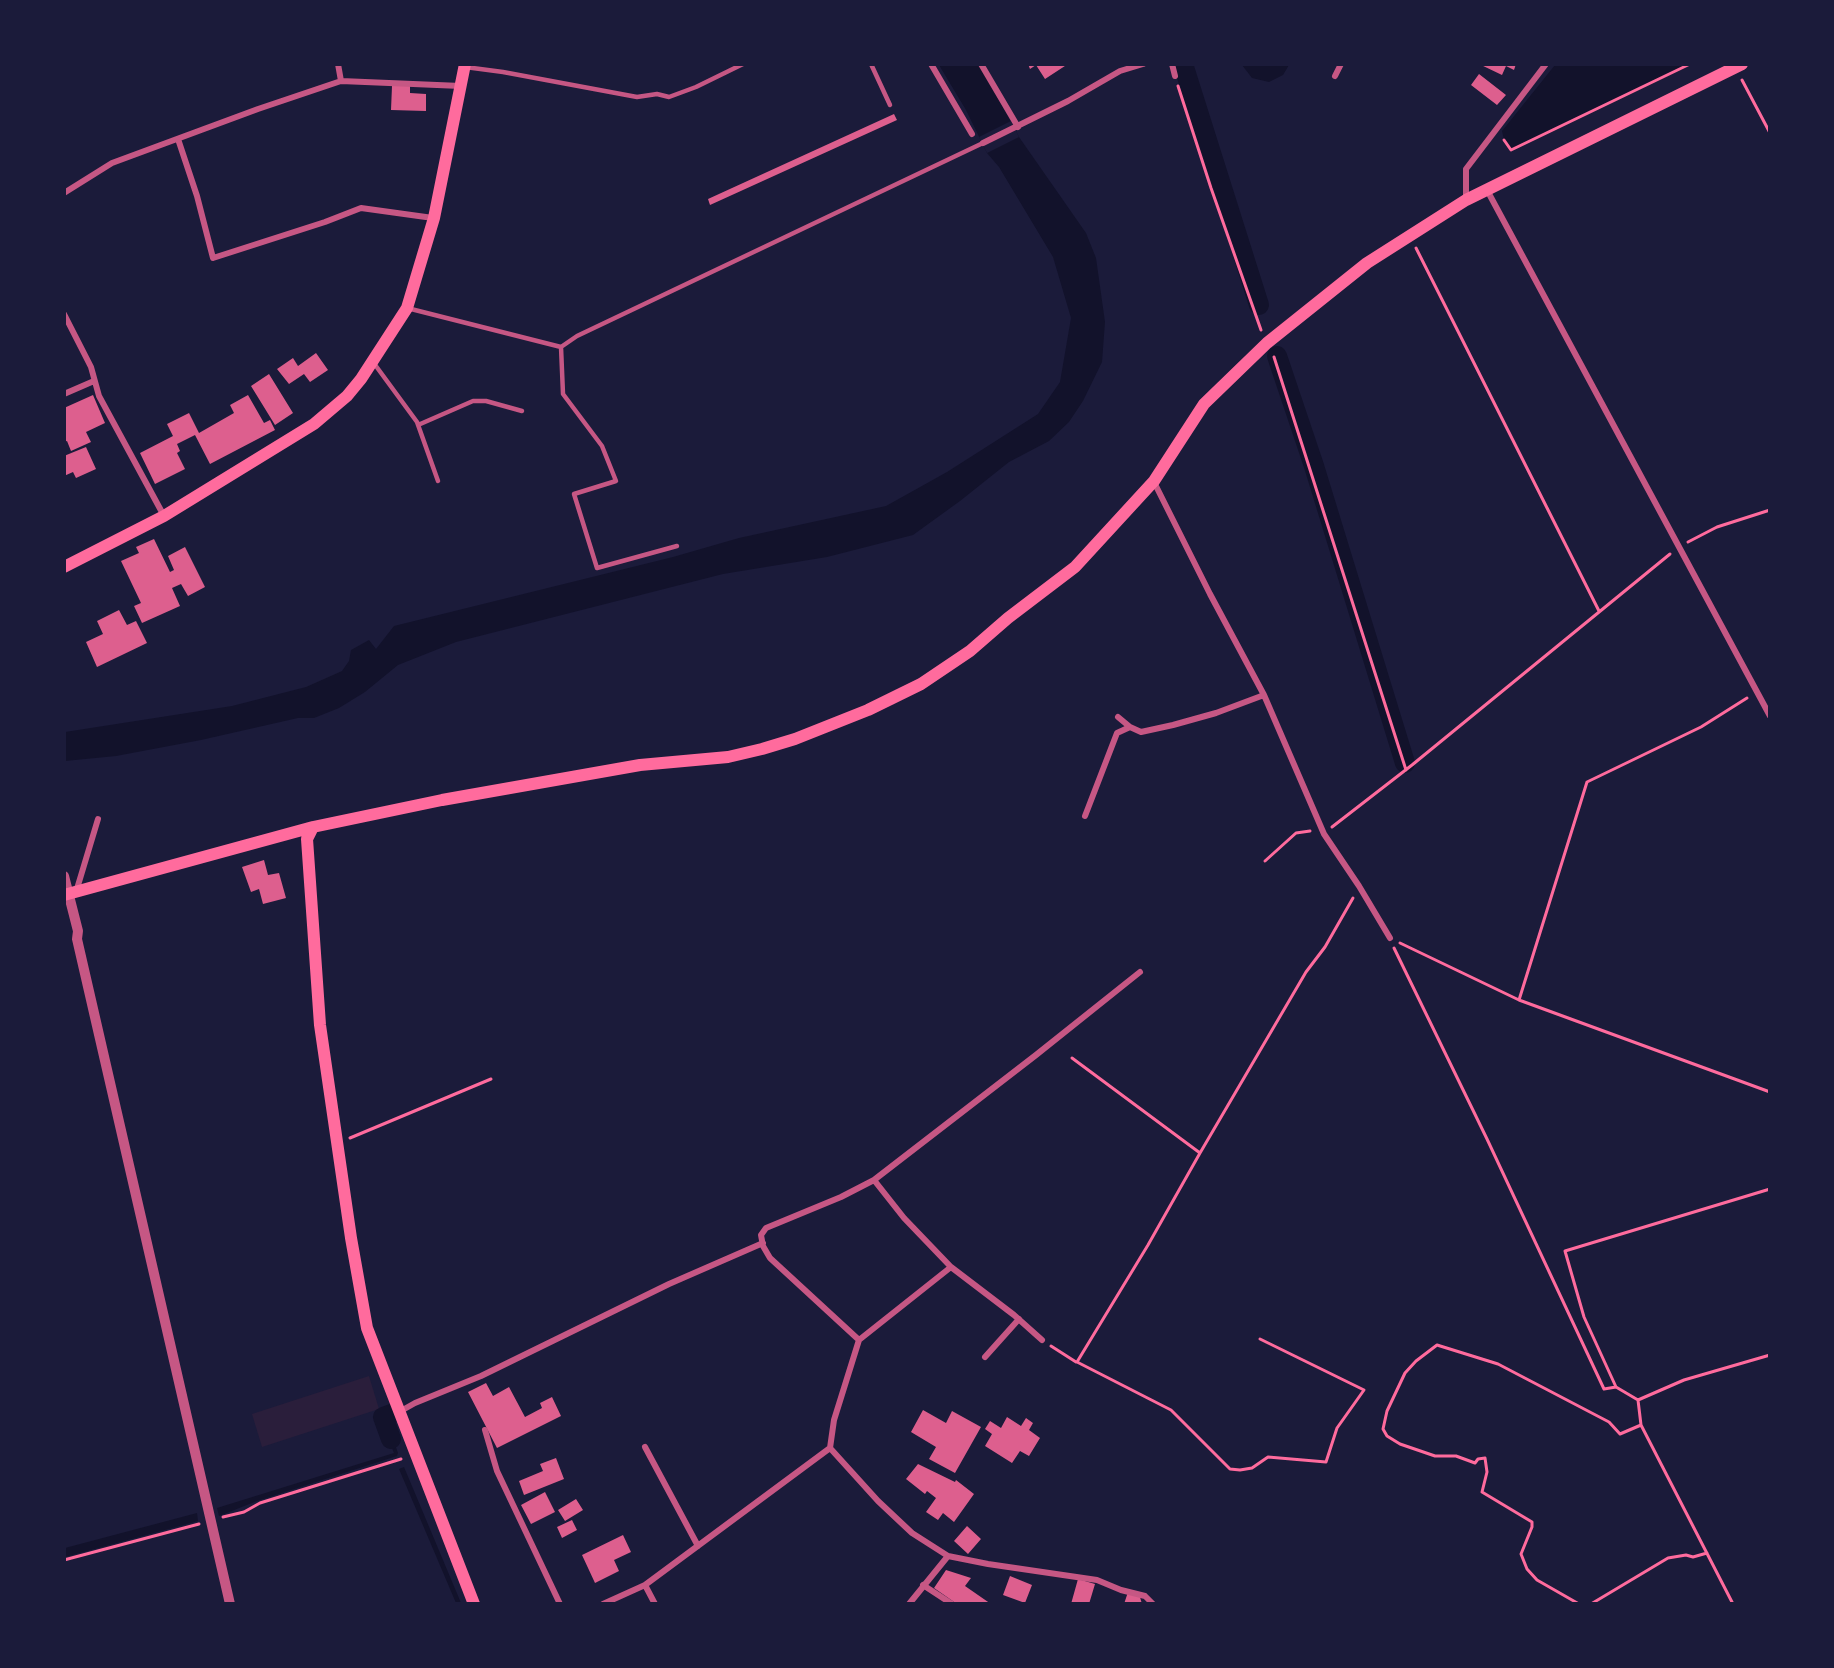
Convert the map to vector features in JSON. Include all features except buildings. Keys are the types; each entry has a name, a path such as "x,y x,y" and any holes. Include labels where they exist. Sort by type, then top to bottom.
{"main road":[{"path":"64,567 164,516 314,424 347,396 373,362 407,308 434,218 465,66"},
{"path":"70,894 313,827 477,793 640,765 728,757 795,739 868,710 921,684 970,651 1008,618 1075,567 1154,481 1204,404 1267,343 1367,263 1466,200 1739,66"},
{"path":"313,827 307,839 320,1025 367,1328 474,1604"}],"street":[{"path":"338,64 341,81"},
{"path":"932,64 972,134"},
{"path":"981,64 1017,128"},
{"path":"983,143 1017,128 1120,71 1143,64"},
{"path":"1172,64 1175,76"},
{"path":"1335,76 1341,64"},
{"path":"1466,200 1466,169 1546,64"},
{"path":"64,193 112,163 341,81 462,86"},
{"path":"178,139 197,196 213,258 326,222 361,208 434,218"},
{"path":"1487,189 1770,716"},
{"path":"64,314 91,367 99,396 164,516"},
{"path":"64,394 94,381"},
{"path":"1154,481 1209,594 1264,695 1324,834 1390,938"},
{"path":"1118,717 1130,727 1142,732 1216,713 1264,695"},
{"path":"1085,816 1117,733 1130,727"},
{"path":"70,894 98,819"},
{"path":"64,876 70,894 78,931 77,939 231,1604"},
{"path":"859,1340 770,1258 761,1235 765,1228 841,1197 874,1180 1140,972"},
{"path":"874,1180 904,1218 951,1267 1042,1341"},
{"path":"399,1413 415,1402 481,1376 669,1284 763,1243"},
{"path":"603,1604 645,1585 830,1448 834,1420 859,1340 951,1267"},
{"path":"986,1357 1019,1320"},
{"path":"485,1430 497,1471 560,1604"},
{"path":"645,1447 698,1546"},
{"path":"830,1448 878,1501 912,1533 948,1556 1097,1580 1121,1590 1145,1596 1153,1604"},
{"path":"909,1604 948,1556"},
{"path":"645,1585 655,1604"},
{"path":"923,1585 952,1604"}],"lane":[{"path":"465,66 637,97 657,94 669,97 696,87 743,64"},
{"path":"871,64 890,105"},
{"path":"407,308 561,346 577,336 983,143"},
{"path":"561,346 563,394 602,446 616,481 574,494 597,568 677,546"},
{"path":"373,362 418,425 438,481"},
{"path":"418,425 473,401 486,401 522,411"}],"path":[{"path":"1504,137 1505,144 1511,150 1690,64"},
{"path":"1739,66 1770,133"},
{"path":"1175,76 1255,317 1274,358 1406,770"},
{"path":"1410,236 1599,611"},
{"path":"1265,861 1296,833 1313,831 1324,834 1406,770 1680,546 1718,527 1770,510"},
{"path":"1520,1000 1587,782 1701,727 1757,692"},
{"path":"1077,1362 1148,1245 1306,972 1326,947 1359,886"},
{"path":"1390,938 1520,1000 1770,1092"},
{"path":"1390,938 1604,1389 1616,1387"},
{"path":"1072,1058 1200,1153"},
{"path":"337,1144 491,1078"},
{"path":"1638,1400 1616,1387 1584,1317 1565,1251 1770,1189"},
{"path":"1042,1341 1077,1362 1171,1410 1230,1469 1252,1468 1268,1457 1326,1462 1336,1428 1364,1389 1260,1339"},
{"path":"1579,1604 1537,1580 1527,1569 1521,1554 1532,1522 1482,1492 1488,1472 1485,1458 1478,1459 1476,1463 1456,1456 1435,1456 1400,1444 1387,1436 1383,1429 1387,1411 1405,1373 1437,1345 1498,1364 1609,1422 1620,1434 1641,1425"},
{"path":"1638,1400 1684,1380 1770,1355"},
{"path":"1638,1400 1641,1425 1733,1604"},
{"path":"64,1560 244,1512 260,1503 415,1455"},
{"path":"1591,1604 1668,1558 1686,1555 1693,1557 1707,1553"}],"shaded area":[{"path":"939,65 980,65 1019,137 1086,233 1096,258 1105,322 1102,362 1083,401 1069,422 1049,441 1009,462 913,535 827,557 723,574 456,642 398,665 365,692 339,708 314,718 298,718 116,756 65,761 65,732 232,706 306,687 342,671 349,661 351,650 369,640 376,649 394,626 673,557 739,538 886,506 947,472 1038,414 1060,382 1071,318 1053,257 999,167 987,153 966,110"},
{"path":"1242,65 1289,65 1283,75 1269,82 1252,78"},
{"path":"1555,65 1691,65 1511,150 1505,144 1502,131"},
{"path":"369,1376 379,1409 262,1447 252,1414"},
{"path":"384,1414 398,1453 397,1456 257,1501 219,1516 217,1508 394,1453 379,1418"},
{"path":"404,1467 461,1603 456,1603 399,1469"},
{"path":"197,1513 198,1521 65,1557 65,1548"}],"pier":[{"path":"1011,121 1019,137 987,153 979,137"}],"waterway":[{"path":"1183,64 1259,305"},
{"path":"1277,356 1314,466 1405,763"},
{"path":"391,1414 383,1417 391,1439"}]}
